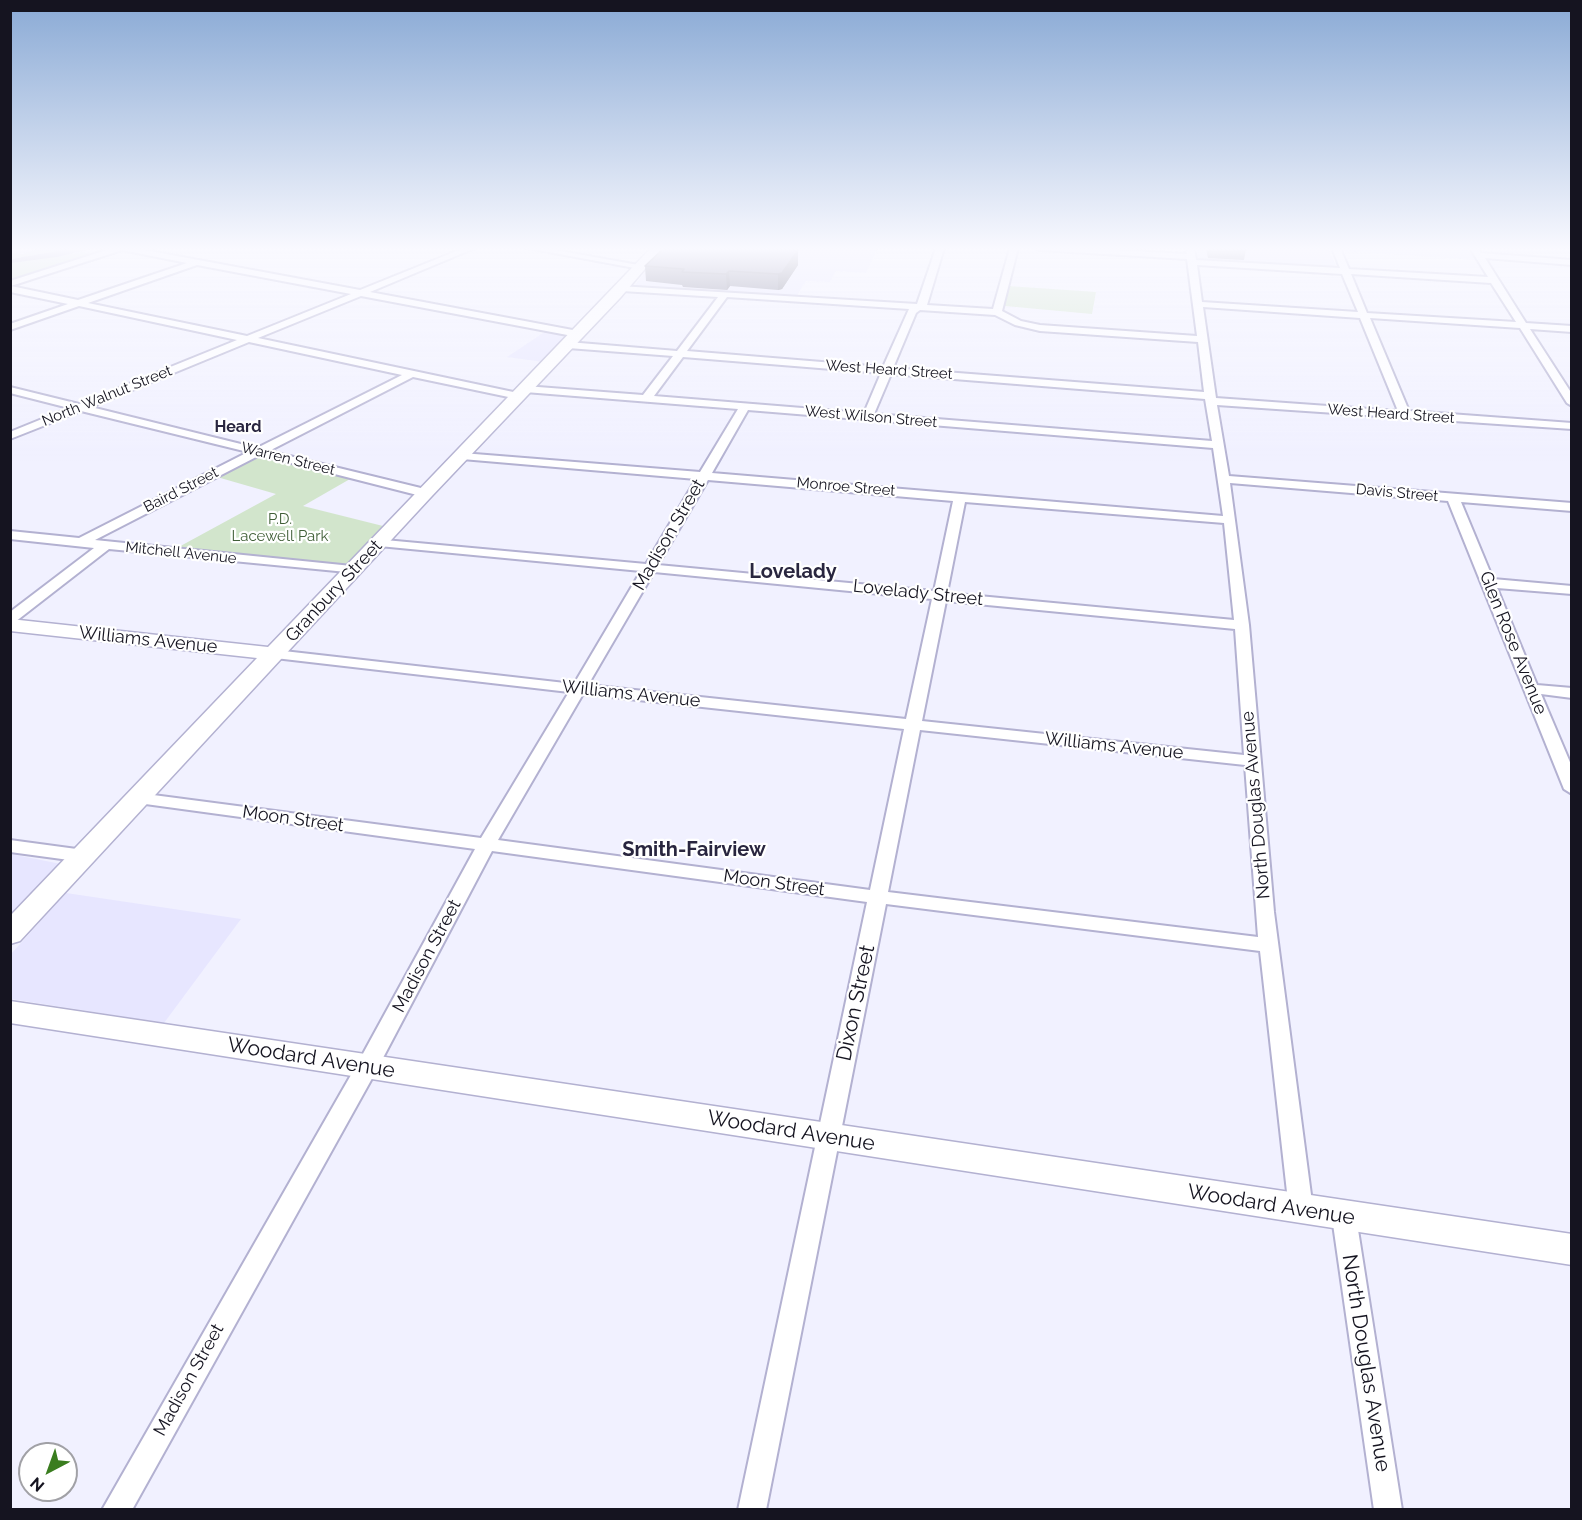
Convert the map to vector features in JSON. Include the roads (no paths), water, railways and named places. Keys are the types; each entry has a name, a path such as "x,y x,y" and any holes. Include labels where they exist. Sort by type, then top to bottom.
{"street":[{"path":"10,327 33,319"},
{"name":"West Wilson Street","path":"153,319 411,374 521,393 646,399 1218,446"},
{"name":"North Walnut Street","path":"10,436 297,319"},
{"name":"West Heard Street","path":"478,319 573,340 680,355 888,370 1405,415 1572,426"},
{"name":"Granbury Street","path":"10,934 352,570 593,319"},
{"path":"646,399 707,319"},
{"path":"868,417 909,319"},
{"path":"1010,319 1040,328 1203,339"},
{"name":"North Douglas Avenue","path":"1200,319 1210,398 1230,520 1242,625 1268,945 1301,1210"},
{"path":"1367,319 1405,415"},
{"path":"1421,319 1572,329"},
{"path":"1517,319 1572,403"},
{"name":"Baird Street","path":"81,542 411,374"},
{"name":"Warren Street","path":"10,390 425,493"},
{"name":"Madison Street","path":"116,1509 367,1067 486,845 745,407"},
{"name":"Monroe Street","path":"462,456 1230,520"},
{"name":"Davis Street","path":"1223,479 1572,507"},
{"name":"Dixon Street","path":"752,1509 960,497"},
{"name":"Glen Rose Avenue","path":"1453,497 1572,789"},
{"name":"Mitchell Avenue","path":"10,535 352,570"},
{"name":"Lovelady Street","path":"380,542 940,594 1242,625"},
{"path":"10,619 106,545"},
{"path":"1489,583 1572,590"},
{"name":"Williams Avenue","path":"10,625 1252,761"},
{"path":"1533,689 1572,693"},
{"name":"Moon Street","path":"138,798 878,897 1268,945"},
{"path":"10,846 84,856"},
{"name":"Woodard Avenue","path":"10,1012 1572,1250"},
{"name":"North Douglas Avenue","path":"1344,1217 1388,1509"}],"district":[{"name":"Heard","path":"238,427"},
{"name":"Lovelady","path":"793,572"},
{"name":"Smith-Fairview","path":"694,850"}],"park label":[{"name":"P.D. Lacewell Park","path":"280,528"}]}
